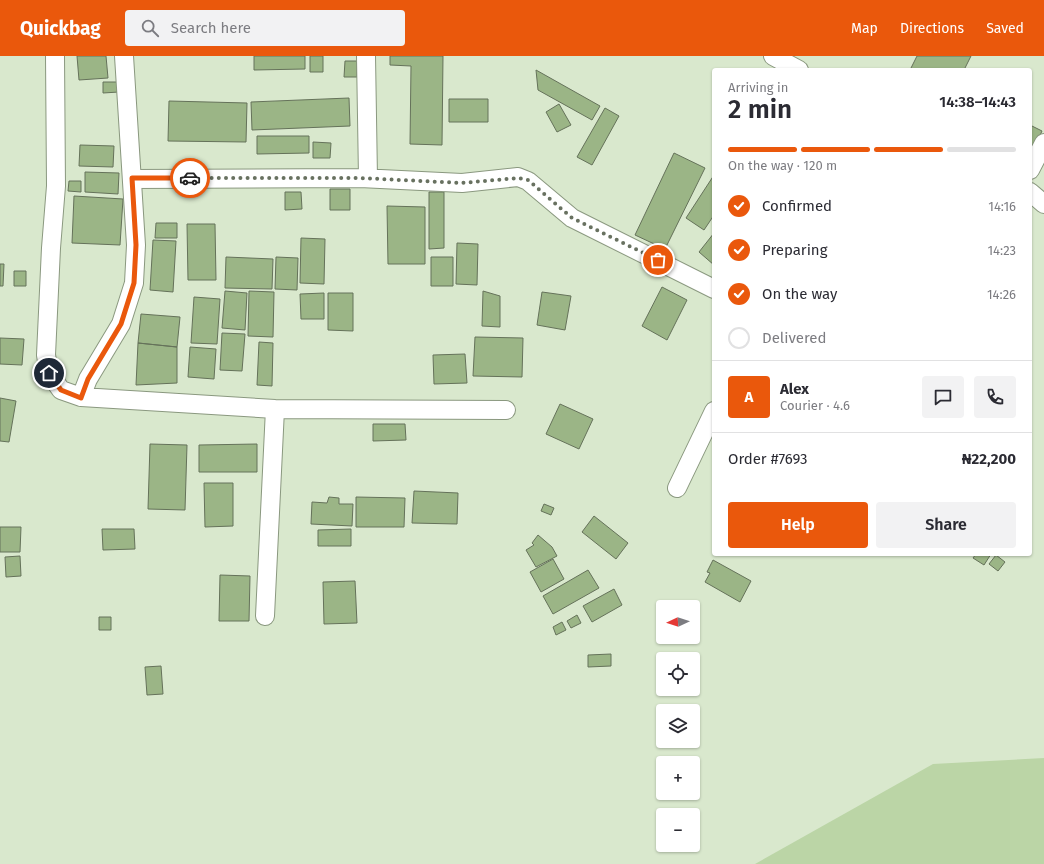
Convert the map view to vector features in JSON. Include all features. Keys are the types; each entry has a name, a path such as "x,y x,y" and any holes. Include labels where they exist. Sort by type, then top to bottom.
{"street":[{"path":"55,56 56,186 51,248 46,355 49,373 61,390 81,398 275,409 506,410"},
{"path":"81,398 88,379 121,324 134,283 136,245 124,56"},
{"path":"366,56 368,178"},
{"path":"773,56 795,68"},
{"path":"1032,166 1044,143"},
{"path":"132,178 368,178 462,183 518,178 528,180 572,218 712,288"},
{"path":"1032,194 1044,204"},
{"path":"265,616 275,409"},
{"path":"677,488 712,415"}],"green space":[{"path":"1044,758 1044,864 755,864 933,764"}],"building":[{"path":"77,56 106,56 108,78 79,80"},
{"path":"254,56 305,56 305,69 254,70"},
{"path":"310,56 323,56 323,72 310,72"},
{"path":"390,56 443,56 442,145 410,144 411,66 390,65"},
{"path":"917,56 971,56 965,68 911,68"},
{"path":"345,61 357,61 357,77 344,77"},
{"path":"536,70 600,106 592,120 538,90"},
{"path":"103,82 119,82 119,92 103,93"},
{"path":"349,98 350,126 252,130 251,102"},
{"path":"449,99 488,99 488,122 449,122"},
{"path":"169,101 247,103 246,142 168,141"},
{"path":"559,104 571,125 557,132 546,112"},
{"path":"605,108 619,116 592,165 577,157"},
{"path":"1032,126 1042,131 1032,153"},
{"path":"257,136 309,136 309,153 257,154"},
{"path":"313,142 331,143 330,158 313,158"},
{"path":"80,145 114,146 113,167 79,166"},
{"path":"674,153 705,168 665,249 635,235"},
{"path":"85,172 119,173 118,194 85,192"},
{"path":"712,178 712,218 704,230 686,218"},
{"path":"69,181 81,181 81,192 68,191"},
{"path":"330,189 350,189 350,210 330,210"},
{"path":"285,192 301,192 302,209 285,210"},
{"path":"429,192 444,192 444,248 429,249"},
{"path":"74,196 123,199 120,245 72,243"},
{"path":"387,206 425,207 425,264 388,264"},
{"path":"156,223 177,223 177,238 155,238"},
{"path":"187,224 215,224 216,280 188,280"},
{"path":"712,236 712,263 699,252"},
{"path":"301,238 325,239 324,284 300,283"},
{"path":"153,240 176,241 173,292 150,290"},
{"path":"457,243 478,244 477,285 456,284"},
{"path":"226,257 273,259 272,289 225,288"},
{"path":"276,257 298,258 297,290 275,289"},
{"path":"431,257 453,257 453,286 431,286"},
{"path":"0,264 4,264 3,286 0,286"},
{"path":"14,271 26,271 26,286 14,286"},
{"path":"662,287 687,300 667,340 642,326"},
{"path":"225,291 247,293 245,330 222,328"},
{"path":"249,291 274,292 273,337 248,336"},
{"path":"483,291 500,296 500,327 482,326"},
{"path":"542,292 571,296 565,330 537,325"},
{"path":"324,293 324,319 301,319 300,294"},
{"path":"328,293 353,293 353,331 328,330"},
{"path":"194,297 220,299 217,344 191,343"},
{"path":"141,314 180,317 177,347 138,343"},
{"path":"222,333 245,334 242,371 220,370"},
{"path":"475,337 523,338 522,377 473,376"},
{"path":"0,338 24,339 22,365 0,364"},
{"path":"259,342 273,343 272,386 257,385"},
{"path":"138,343 177,347 177,383 136,385"},
{"path":"190,347 216,349 214,379 188,377"},
{"path":"465,354 467,383 434,384 433,355"},
{"path":"0,398 16,401 9,442 0,441"},
{"path":"560,404 593,419 579,449 546,434"},
{"path":"373,424 405,424 406,440 373,441"},
{"path":"150,444 187,445 185,510 148,509"},
{"path":"257,444 257,472 199,472 199,445"},
{"path":"204,483 233,483 233,526 205,527"},
{"path":"414,491 458,493 457,524 412,523"},
{"path":"329,497 339,498 339,504 353,504 352,526 311,524 312,502 327,503"},
{"path":"356,497 405,498 404,527 356,527"},
{"path":"544,504 554,508 551,515 541,511"},
{"path":"594,516 628,543 616,559 582,532"},
{"path":"0,527 21,527 20,552 0,552"},
{"path":"102,529 134,529 135,549 103,550"},
{"path":"351,529 351,546 318,546 318,530"},
{"path":"538,535 552,547 557,556 536,567 526,550 534,545 532,543"},
{"path":"20,556 21,576 6,577 5,557"},
{"path":"974,556 990,556 984,565 973,558"},
{"path":"995,556 1005,562 998,571 989,564"},
{"path":"553,559 564,579 541,592 530,572"},
{"path":"713,560 751,581 740,602 705,582 710,573 707,572"},
{"path":"588,570 599,588 553,614 543,596"},
{"path":"220,575 250,576 249,621 219,621"},
{"path":"355,581 357,623 324,624 323,582"},
{"path":"614,589 622,605 592,622 583,606"},
{"path":"577,615 581,623 571,628 567,621"},
{"path":"99,617 111,617 111,630 99,630"},
{"path":"562,622 566,630 556,635 553,627"},
{"path":"611,654 611,666 588,667 588,655"},
{"path":"161,666 163,694 147,695 145,667"}],"way so far":[{"path":"190,178 360,178 462,183 518,178 528,180 572,218 658,260"}],"route":[{"path":"49,373 61,390 81,398 88,379 121,324 134,283 136,245 132,178 190,178"}]}
